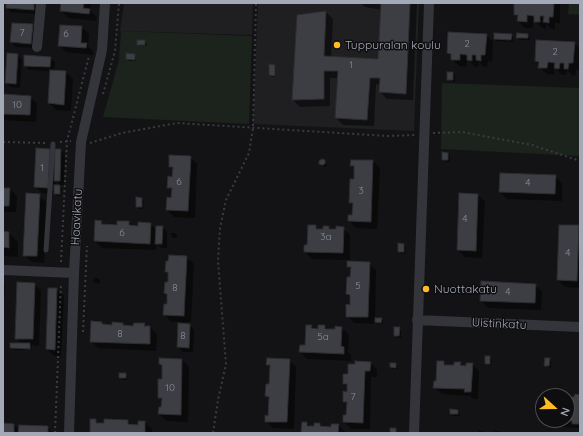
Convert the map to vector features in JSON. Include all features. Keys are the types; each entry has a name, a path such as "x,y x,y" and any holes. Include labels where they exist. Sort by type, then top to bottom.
{"street":[{"path":"37,47 41,3"},
{"name":"Haavikatu","path":"69,433 74,273 86,142 102,50 105,3"},
{"path":"414,433 429,3"},
{"path":"3,270 74,273"},
{"name":"Uistinkatu","path":"417,320 580,327"}],"lane":[{"path":"46,250 53,144"}],"path":[{"path":"103,97 115,51 119,3"},
{"path":"213,433 226,364 218,262 220,228 226,200 249,153 253,128 256,3"},
{"path":"3,142 53,144 67,141 86,142 122,133 177,124 387,136 462,132 532,145 580,161"},
{"path":"86,142 93,135"},
{"path":"83,334 87,242"}],"shaded area":[{"path":"124,3 253,3 252,35 120,31"},
{"name":"Tuppuralan koulu","path":"258,3 419,3 414,131 253,124"},
{"path":"569,3 580,3 580,15 568,14"},
{"path":"121,31 252,36 249,124 103,117 119,60"},
{"path":"442,83 580,88 580,156 441,149"}],"building":[{"path":"6,3 34,3 34,10 6,8"},
{"path":"61,3 84,3 83,8 90,9 89,14 60,11"},
{"path":"372,3 410,3 406,94 379,92 380,78 370,78 367,120 335,118 338,71 324,71 324,99 292,100 297,15 326,11 324,56 378,59 381,4"},
{"path":"514,3 554,3 553,17 549,17 549,23 543,22 544,16 540,16 540,22 534,22 534,16 527,15 527,22 517,21 518,15 514,15"},
{"path":"12,23 33,24 31,44 10,42"},
{"path":"60,25 82,26 81,43 87,43 86,48 58,46"},
{"path":"448,32 487,34 485,55 481,55 481,61 476,60 476,55 472,55 472,61 467,60 467,55 460,54 460,60 451,60 451,54 447,53"},
{"path":"494,33 512,34 511,40 494,39"},
{"path":"517,33 528,34 528,38 516,38"},
{"path":"137,40 145,40 145,45 137,45"},
{"path":"536,40 575,42 573,63 569,63 568,69 564,69 564,63 560,63 559,69 554,68 555,63 548,62 547,68 538,68 539,62 535,61"},
{"path":"7,53 18,54 16,84 5,83"},
{"path":"126,53 135,54 135,60 126,59"},
{"path":"24,55 51,57 50,67 24,66"},
{"path":"269,64 275,65 275,76 269,75"},
{"path":"50,70 66,71 64,105 48,103"},
{"path":"447,72 453,72 453,80 447,80"},
{"path":"3,94 31,96 30,115 3,114"},
{"path":"36,148 50,149 48,188 34,187"},
{"path":"55,149 61,149 60,181 54,181"},
{"path":"442,152 448,153 448,160 442,160"},
{"path":"169,155 191,156 188,211 166,210 167,197 171,198 172,188 167,188 168,176 172,177 173,167 169,167"},
{"path":"322,159 325,160 325,164 322,165 319,164 319,161"},
{"path":"351,160 373,160 371,222 348,221 348,215 352,215 353,203 349,203 350,179 354,179 354,166 350,166"},
{"path":"500,173 556,175 555,194 499,192"},
{"path":"54,185 60,185 60,194 54,194"},
{"path":"3,188 10,188 9,206 3,206"},
{"path":"26,193 40,194 37,256 23,256"},
{"path":"459,193 478,194 476,251 457,250"},
{"path":"136,197 142,198 142,207 136,207"},
{"path":"95,220 102,221 101,224 117,225 117,221 129,221 129,225 138,226 138,222 151,223 150,244 94,241"},
{"path":"308,225 316,225 316,229 323,229 323,226 329,226 329,229 336,229 336,226 344,227 343,253 304,252 304,245 307,245"},
{"path":"559,225 579,225 577,281 557,280"},
{"path":"156,226 163,226 162,244 155,244"},
{"path":"3,231 9,232 9,248 3,247"},
{"path":"398,243 404,244 404,252 398,252"},
{"path":"169,255 187,256 184,316 163,315 164,304 167,304 167,294 164,293 165,282 168,282 168,272 165,272 166,261 168,261"},
{"path":"347,261 370,262 368,317 346,317 346,304 350,305 350,295 346,294 347,277 350,277 351,267 347,267"},
{"path":"481,281 536,284 535,303 480,301"},
{"path":"17,282 35,283 33,339 15,339"},
{"path":"48,288 57,288 55,350 46,349"},
{"path":"375,318 382,318 381,323 375,322"},
{"path":"91,321 112,325 112,322 123,323 123,325 133,326 134,323 145,323 144,326 150,326 150,344 90,342"},
{"path":"178,323 190,324 189,348 177,347"},
{"path":"306,325 312,325 311,328 318,329 318,325 325,325 325,329 335,329 335,326 342,327 341,346 344,347 344,354 299,352 300,345 305,345"},
{"path":"394,327 400,327 399,336 394,336"},
{"path":"10,343 30,343 30,349 10,348"},
{"path":"485,356 490,356 490,364 485,364"},
{"path":"159,358 182,359 181,415 158,414 159,407 161,407 162,398 158,398 158,379 162,379 162,365 159,364"},
{"path":"267,358 290,359 287,422 265,422 265,415 268,416 269,397 265,396 266,384 269,384 270,365 266,365"},
{"path":"545,358 550,358 549,366 544,366"},
{"path":"355,361 371,362 370,371 365,371 363,423 343,422 343,415 346,415 347,402 343,402 343,391 347,392 347,384 343,384 343,374 348,374 348,364 355,364"},
{"path":"437,361 444,361 444,365 454,365 454,362 461,362 460,365 466,366 466,363 473,363 471,392 464,392 465,389 433,388 434,381 436,381"},
{"path":"390,363 396,363 396,368 390,367"},
{"path":"119,373 126,373 126,378 119,378"},
{"path":"575,394 580,395 579,424 575,424"},
{"path":"450,409 458,410 458,414 450,414"},
{"path":"90,419 96,419 96,423 104,423 104,419 128,420 128,424 138,425 138,421 145,421 145,433 90,433"},
{"path":"302,422 307,422 307,426 314,426 314,423 320,423 320,426 331,427 331,424 339,424 338,433 301,433"},
{"path":"3,423 14,424 14,433 3,433"},
{"path":"19,425 48,426 48,433 18,433"},
{"path":"390,428 396,428 396,433 390,433"}],"place":[{"name":"Tuppuralan koulu","path":"337,45"},
{"name":"Nuottakatu","path":"426,289"}]}
